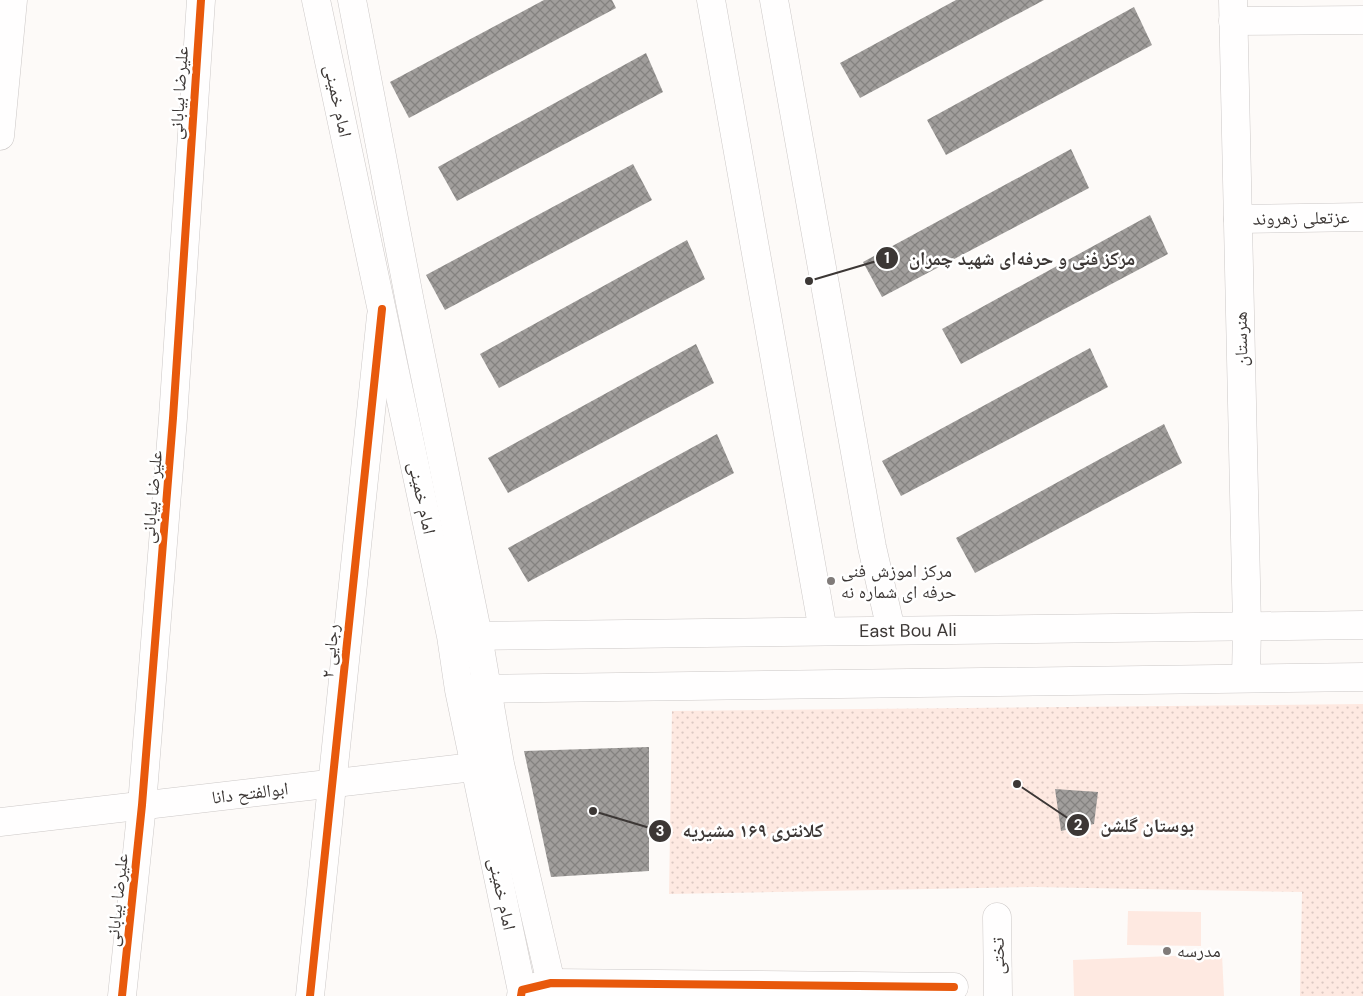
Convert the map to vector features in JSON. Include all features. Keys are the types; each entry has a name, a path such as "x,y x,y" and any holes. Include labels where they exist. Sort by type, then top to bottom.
{"main road":[{"path":"0,136 13,0"},
{"name":"علیرضا بیابانی","path":"122,996 142,805 173,418 201,0"},
{"name":"امام خمینی","path":"316,0 451,636 459,690 488,766 553,989"},
{"name":"امام خمینی","path":"352,0 410,302 478,636 487,689 488,766 522,994"},
{"path":"711,0 823,631"},
{"path":"774,0 872,547 892,630"},
{"path":"1233,11 1363,20"},
{"name":"هنرستان","path":"1233,11 1247,626 1246,678"},
{"name":"عزتعلی زهروند","path":"1238,219 1363,218"},
{"name":"رجایی ۲","path":"310,996 382,309"},
{"name":"East Bou Ali","path":"451,636 1363,625"},
{"path":"459,690 1363,677"},
{"name":"ابوالفتح دانا","path":"0,822 488,766"},
{"name":"تختی","path":"997,917 998,996"},
{"path":"522,994 553,989 954,987"}],"shaded area":[{"path":"1363,704 1363,996 1300,996 1302,892 1034,887 669,894 672,711"},
{"path":"1128,911 1201,912 1201,946 1127,945"},
{"path":"1222,954 1224,996 1074,996 1073,960"}],"building":[{"path":"544,0 612,0 616,8 409,118 390,82"},
{"path":"956,0 1044,0 860,98 840,63"},
{"path":"1134,7 1152,45 946,155 927,120"},
{"path":"646,53 663,92 457,201 438,167"},
{"path":"1071,149 1089,188 882,297 863,262"},
{"path":"633,164 652,200 445,310 426,275"},
{"path":"1150,215 1168,254 961,364 942,329"},
{"path":"687,240 705,279 499,388 480,354"},
{"path":"696,344 714,383 508,493 488,458"},
{"path":"1090,348 1108,387 901,496 882,461"},
{"path":"1164,424 1182,463 975,573 956,538"},
{"path":"717,434 734,473 528,582 508,548"},
{"path":"649,747 649,871 551,877 524,751"},
{"path":"1055,789 1098,792 1094,824 1061,831"}],"cycle path":[{"path":"122,996 142,805 173,418 201,0"},
{"path":"310,996 382,309"},
{"path":"521,996 522,990 551,983 954,987"}],"place":[{"name":"مرکز فنی و حرفه‌ای شهید چمران","path":"809,281"},
{"name":"مرکز اموزش فنی حرفه ای شماره نه","path":"831,581"},
{"name":"بوستان گلشن","path":"1017,784"},
{"name":"کلانتری ۱۶۹ مشیریه","path":"593,811"},
{"name":"مدرسه","path":"1167,951"}]}
